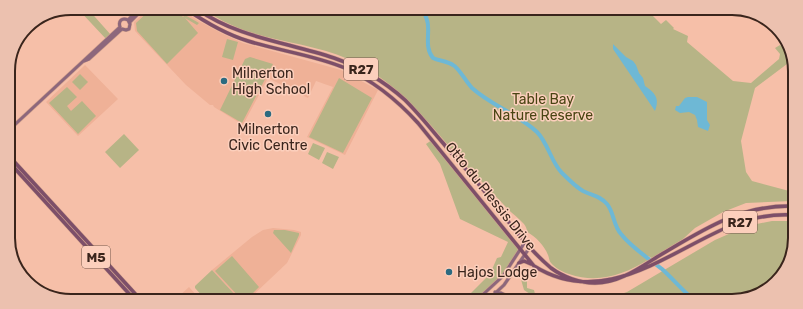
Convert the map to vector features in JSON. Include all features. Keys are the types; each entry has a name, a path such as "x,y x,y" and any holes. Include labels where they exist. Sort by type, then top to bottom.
{"main road":[{"name":"Otto du Plessis Drive","path":"196,15 235,36 258,44 335,64 356,73 380,88 418,123 524,254 545,277"},
{"name":"Otto du Plessis Drive","path":"206,15 236,30 258,38 336,59 357,67 382,82 401,97 414,110 530,247 556,272 566,276 585,282 595,283 615,280 638,269 714,224 740,213 766,207 788,206"},
{"name":"M5","path":"15,163 133,294"},
{"name":"M5","path":"15,168 133,294"},
{"name":"R27","path":"666,263 721,230 744,221 767,216 788,215"},
{"path":"519,263 524,261 534,266"}],"street":[{"path":"121,28 126,30 129,28 129,21 134,15"},
{"path":"129,21 136,15"},
{"path":"121,28 119,23 121,20 124,18 129,21"},
{"path":"15,124 92,52 121,28"},
{"path":"484,294 503,276 520,248 526,242"},
{"path":"495,292 504,285 530,247"},
{"path":"504,285 504,292 506,294"},
{"path":"495,292 502,294"}],"shaded area":[{"name":"Milnerton High School","path":"142,15 190,15 221,33 243,43 341,70 378,90 345,155 307,137 333,87 316,81 308,98 268,78 243,125 213,105 210,105 186,85 135,31 134,22"},
{"path":"85,65 118,99 78,136 46,102"},
{"path":"273,228 294,230 301,232 301,235 287,263 254,294 234,294 212,270 252,237 263,230"},
{"path":"189,287 195,294 181,294"}],"green space":[{"path":"84,15 93,15 111,35 106,39"},
{"path":"145,15 181,15 183,17 185,15 199,23 197,25 185,18 198,33 167,64 137,31 136,23"},
{"name":"Table Bay Nature Reserve","path":"213,15 652,15 661,24 666,20 674,28 673,29 688,36 687,42 733,81 751,83 779,59 780,54 775,48 780,45 784,49 788,64 755,88 741,141 746,172 752,181 788,191 788,201 746,203 723,212 695,228 683,239 652,258 648,256 645,258 648,260 620,274 600,278 590,278 569,274 559,270 553,265 542,245 534,236 527,232 524,224 506,208 418,111 386,82 368,69 336,54 246,31"},
{"path":"227,39 238,42 233,60 222,57"},
{"path":"250,57 273,64 242,123 220,110 245,59"},
{"path":"80,74 88,82 80,90 72,82"},
{"path":"339,78 372,98 343,153 309,137"},
{"path":"67,87 77,97 67,106 71,111 82,101 96,116 78,134 49,103"},
{"path":"124,134 139,150 120,168 105,152"},
{"path":"432,140 520,248 503,276 484,294 470,294 490,274 497,258 501,257 508,242 460,219 440,164 426,144"},
{"path":"313,143 325,148 319,160 308,154"},
{"path":"327,152 339,157 333,169 322,163"},
{"path":"772,221 788,221 788,245 781,266 772,278 757,288 736,294 621,294 627,292 715,240 747,226"},
{"path":"274,230 285,230 299,233 291,253 273,233"},
{"path":"232,256 259,287 252,294 236,294 215,271"},
{"path":"212,270 234,294 200,294 195,286"},
{"path":"523,273 527,279 527,288 534,290 535,294 530,294 524,290 520,276"}],"water":[{"path":"613,44 626,57 633,61 643,78 645,86 656,96 657,103 655,111 613,49"},
{"path":"697,97 707,102 707,120 710,125 708,131 698,127 695,115 689,112 680,113 675,110 676,106 679,106 685,98"}],"waterway":[{"path":"425,15 428,24 429,50 433,58 451,64 460,72 472,88 488,100 522,120 537,132 541,136 558,169 580,189 599,197 604,201 611,211 616,227 625,239 640,253 662,269 687,294"}],"place":[{"name":"Milnerton High School","path":"224,81"},
{"name":"Milnerton Civic Centre","path":"268,114"},
{"name":"Hajos Lodge","path":"449,272"}]}
